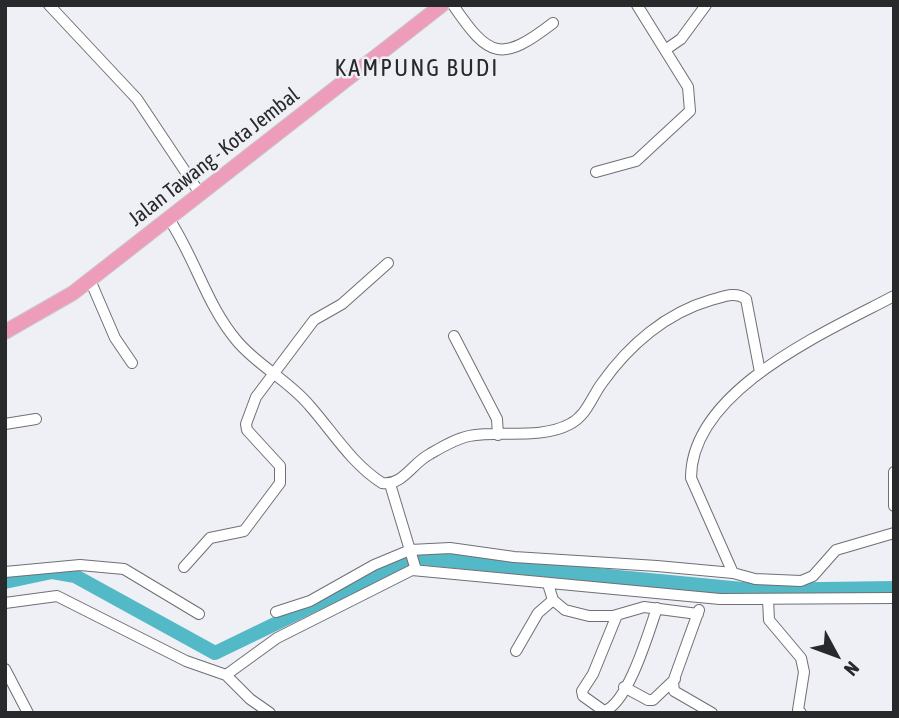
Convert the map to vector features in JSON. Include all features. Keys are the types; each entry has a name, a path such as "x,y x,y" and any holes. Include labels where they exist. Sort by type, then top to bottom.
{"main road":[{"name":"Jalan Tawang - Kota Jembal","path":"5,332 50,309 90,281 442,5"}],"street":[{"path":"49,5 137,99 201,195"},
{"path":"453,5 475,38 496,48 521,47 553,23"},
{"path":"597,172 636,161 690,111 688,87 637,5"},
{"path":"665,50 681,39 706,5"},
{"path":"169,219 229,331 254,360 308,403 363,469 382,483 397,482 421,458 456,440 552,430 569,424 581,416 619,361 666,319 690,306 729,295 741,295 748,303 760,372"},
{"path":"184,567 209,538 244,531 280,484 280,466 249,435 246,424 256,397 314,320 342,304 387,262"},
{"path":"90,281 115,338 132,363"},
{"path":"733,573 691,478 691,461 710,418 760,372 894,296"},
{"path":"454,336 497,418 498,435"},
{"path":"5,424 36,419"},
{"path":"894,472 894,506"},
{"path":"390,484 416,570"},
{"path":"276,612 310,601 374,565 410,550 450,548 514,557 733,573 755,579 806,580 836,550 894,533"},
{"path":"5,572 80,565 124,569 199,614"},
{"path":"226,675 277,638 403,573 416,570 702,597 894,598"},
{"path":"548,584 553,600 565,610 589,616 617,615 644,607 698,614"},
{"path":"5,603 57,596 186,661 226,675 250,699 270,713"},
{"path":"702,597 675,679 674,691 712,713"},
{"path":"768,599 769,620 801,658 804,671 798,710 801,713"},
{"path":"516,651 538,613 553,600"},
{"path":"617,615 593,674 582,691 583,696 604,711 611,709 640,658 657,608"},
{"path":"5,668 28,713"},
{"path":"624,687 653,700 675,679"}],"waterway":[{"path":"421,558 753,590 894,588"},
{"path":"5,582 52,572 75,576 215,653 403,562"}],"district":[{"name":"KAMPUNG BUDI","path":"417,68"}]}
